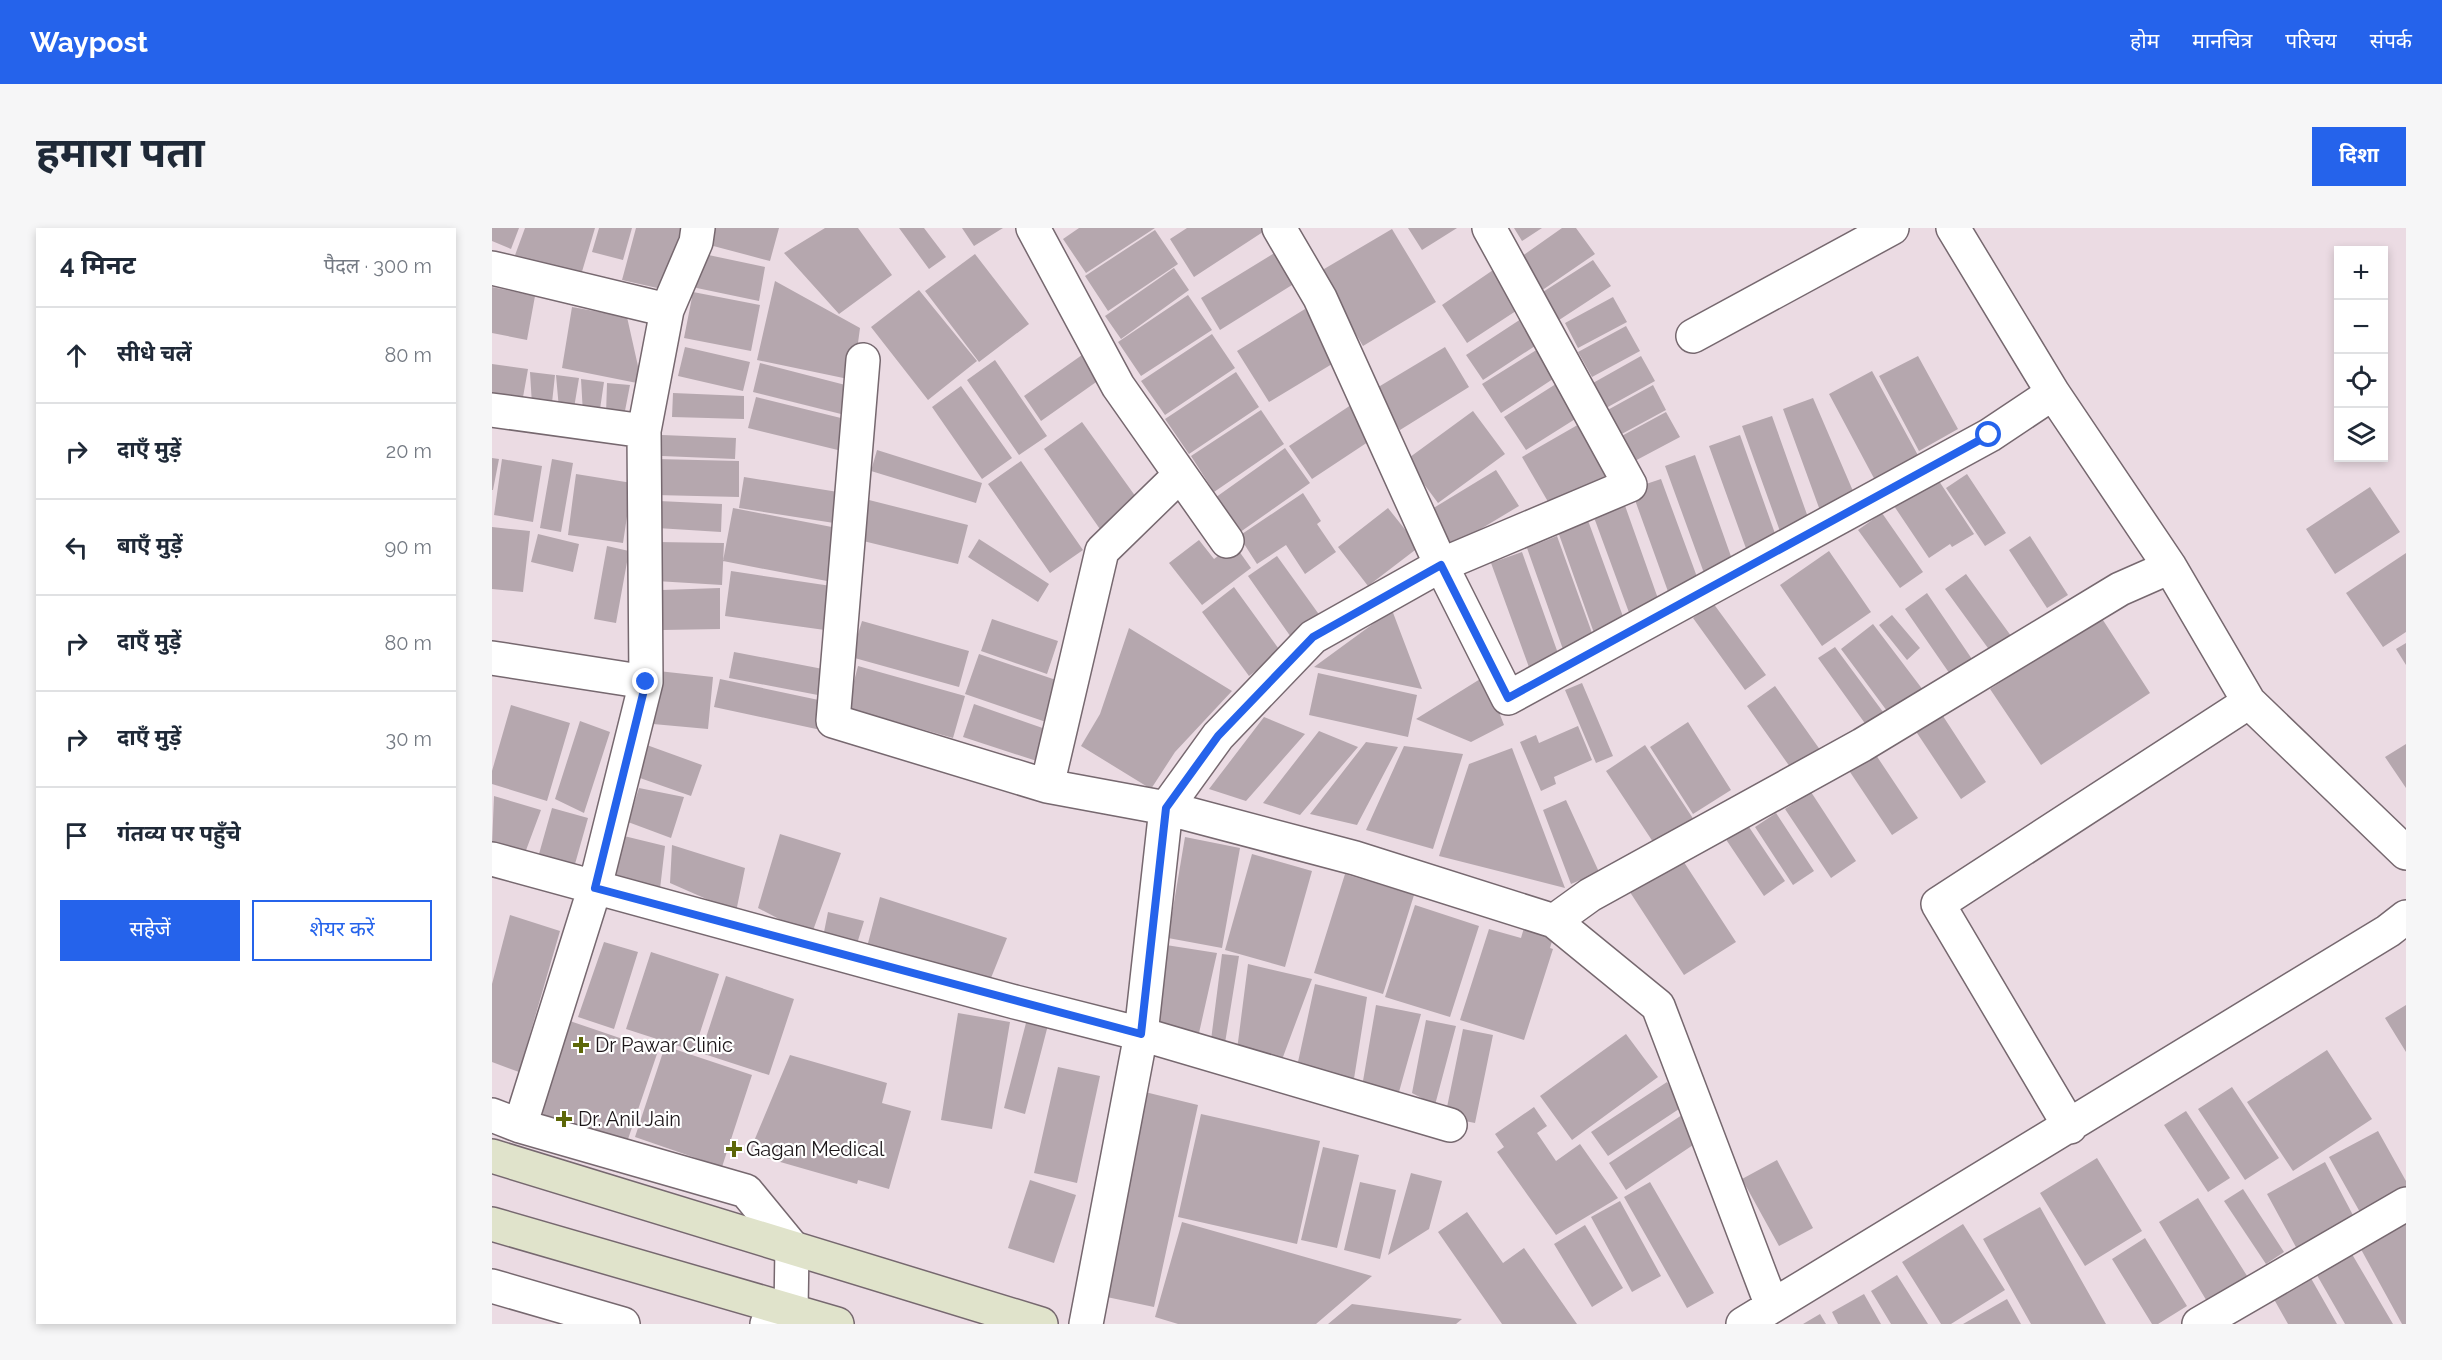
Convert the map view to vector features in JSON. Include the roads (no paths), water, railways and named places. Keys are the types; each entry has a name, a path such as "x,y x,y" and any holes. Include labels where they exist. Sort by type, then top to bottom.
{"main road":[{"path":"492,1156 1041,1324"},
{"path":"492,1224 779,1317 837,1324"}],"street":[{"path":"698,228 696,242 667,310 644,431 646,682 595,888 506,1120 746,1191 792,1247 779,1317"},
{"path":"1033,228 1118,386 1179,476 1227,541"},
{"path":"1279,228 1320,298 1441,565 1508,698 1989,435 2053,393"},
{"path":"1086,1324 1141,1034 1166,808 1218,736 1313,637 1441,565 1630,485 1490,228"},
{"path":"1693,336 1892,228"},
{"path":"1953,228 2053,393 2169,567 2248,702 2406,853"},
{"path":"492,268 667,310"},
{"path":"863,360 833,721 1047,786 1166,808 1355,858 1554,921 1658,1005 1772,1306"},
{"path":"492,410 644,431"},
{"path":"1047,786 1102,551 1179,476"},
{"path":"1554,921 1590,895 1862,745 2120,589 2169,567"},
{"path":"492,658 646,682"},
{"path":"2070,1126 1938,904 2248,702"},
{"path":"492,859 1141,1034 1450,1125"},
{"path":"1743,1324 2388,931 2406,917"},
{"path":"2199,1324 2406,1204"},
{"path":"492,1286 623,1324"}],"place":[{"name":"Dr Pawar Clinic","path":"581,1045"},
{"name":"Dr. Anil Jain","path":"564,1119"},
{"name":"Gagan Medical","path":"734,1149"}]}
